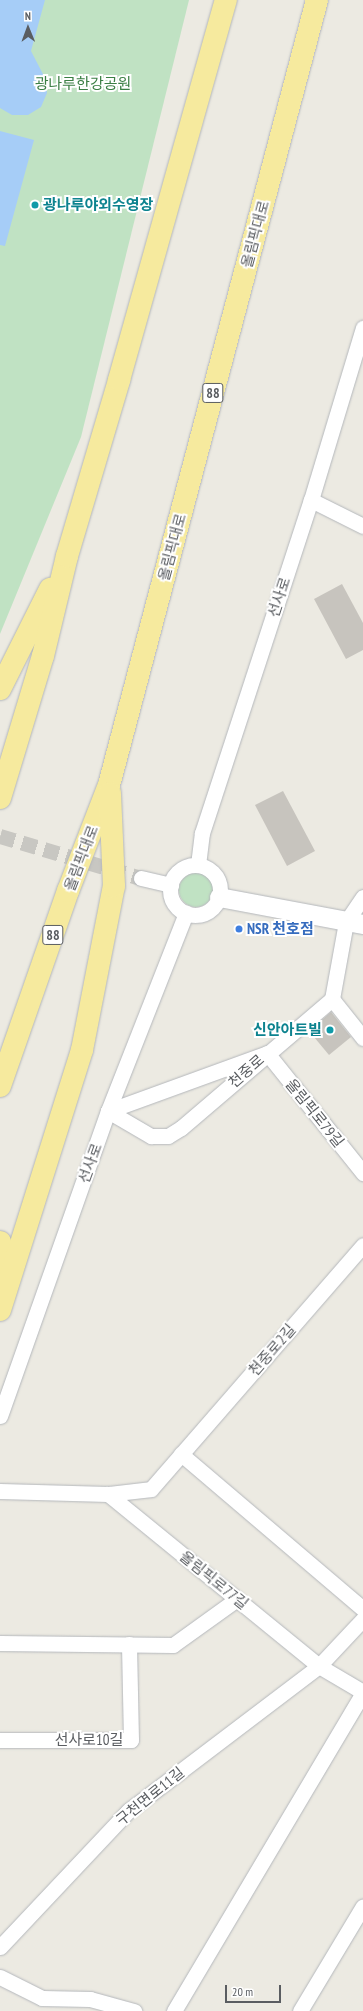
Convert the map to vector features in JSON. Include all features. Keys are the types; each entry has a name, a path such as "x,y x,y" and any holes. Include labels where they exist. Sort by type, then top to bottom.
{"highway":[{"path":"0,798 43,656 67,556 120,380 226,0"},
{"name":"올림픽대로","path":"0,1086 68,891 109,785 317,0"},
{"path":"0,689 67,556"},
{"path":"0,1310 82,1050 114,886 109,785"},
{"path":"0,1242 5,1262 0,1310"}],"street":[{"name":"선사로","path":"198,865 202,833 311,500 363,328"},
{"path":"311,500 363,526"},
{"path":"198,865 209,869 218,878 220,886 219,897 213,908 206,913 198,915 186,913 175,905 171,898 171,885 176,874 182,868 198,865"},
{"path":"141,878 171,885"},
{"path":"219,897 355,923"},
{"path":"362,1036 332,999 363,897"},
{"name":"선사로","path":"0,1416 108,1112 186,913"},
{"name":"천중로","path":"108,1112 151,1136 168,1136 181,1128 332,999"},
{"path":"108,1112 267,1053"},
{"name":"올림픽로79길","path":"267,1053 363,1173"},
{"name":"천중로2길","path":"0,1491 108,1494 151,1489 363,1246"},
{"path":"181,1454 363,1610"},
{"name":"올림픽로77길","path":"108,1494 319,1666 363,1693"},
{"path":"0,1643 173,1645 237,1598"},
{"path":"319,1666 363,1619"},
{"name":"선사로10길","path":"0,1740 131,1740 130,1644"},
{"name":"구천면로11길","path":"0,1947 128,1811 319,1666"},
{"path":"174,2011 363,1693"},
{"path":"300,2011 363,1906"},
{"path":"0,1977 42,1998 90,1999 134,2011"}],"green space":[{"name":"광나루한강공원","path":"0,0 189,0 81,437 0,634"},
{"path":"196,873 208,878 213,890 208,902 196,907 184,902 179,890 184,878"}],"water":[{"path":"0,0 45,0 31,51 45,78 47,93 41,107 28,115 12,115 0,108"},
{"path":"0,131 34,140 5,246 0,245"}],"building":[{"path":"342,584 363,623 363,650 346,659 314,599"},
{"path":"283,791 315,851 287,866 255,805"},
{"name":"신안아트빌","path":"331,1012 351,1037 329,1055 309,1031"}],"tunnel":[{"path":"0,836 141,878"}],"place":[{"name":"광나루야외수영장","path":"35,205"},
{"name":"NSR 천호점","path":"239,929"},
{"name":"신안아트빌","path":"330,1030"}]}
